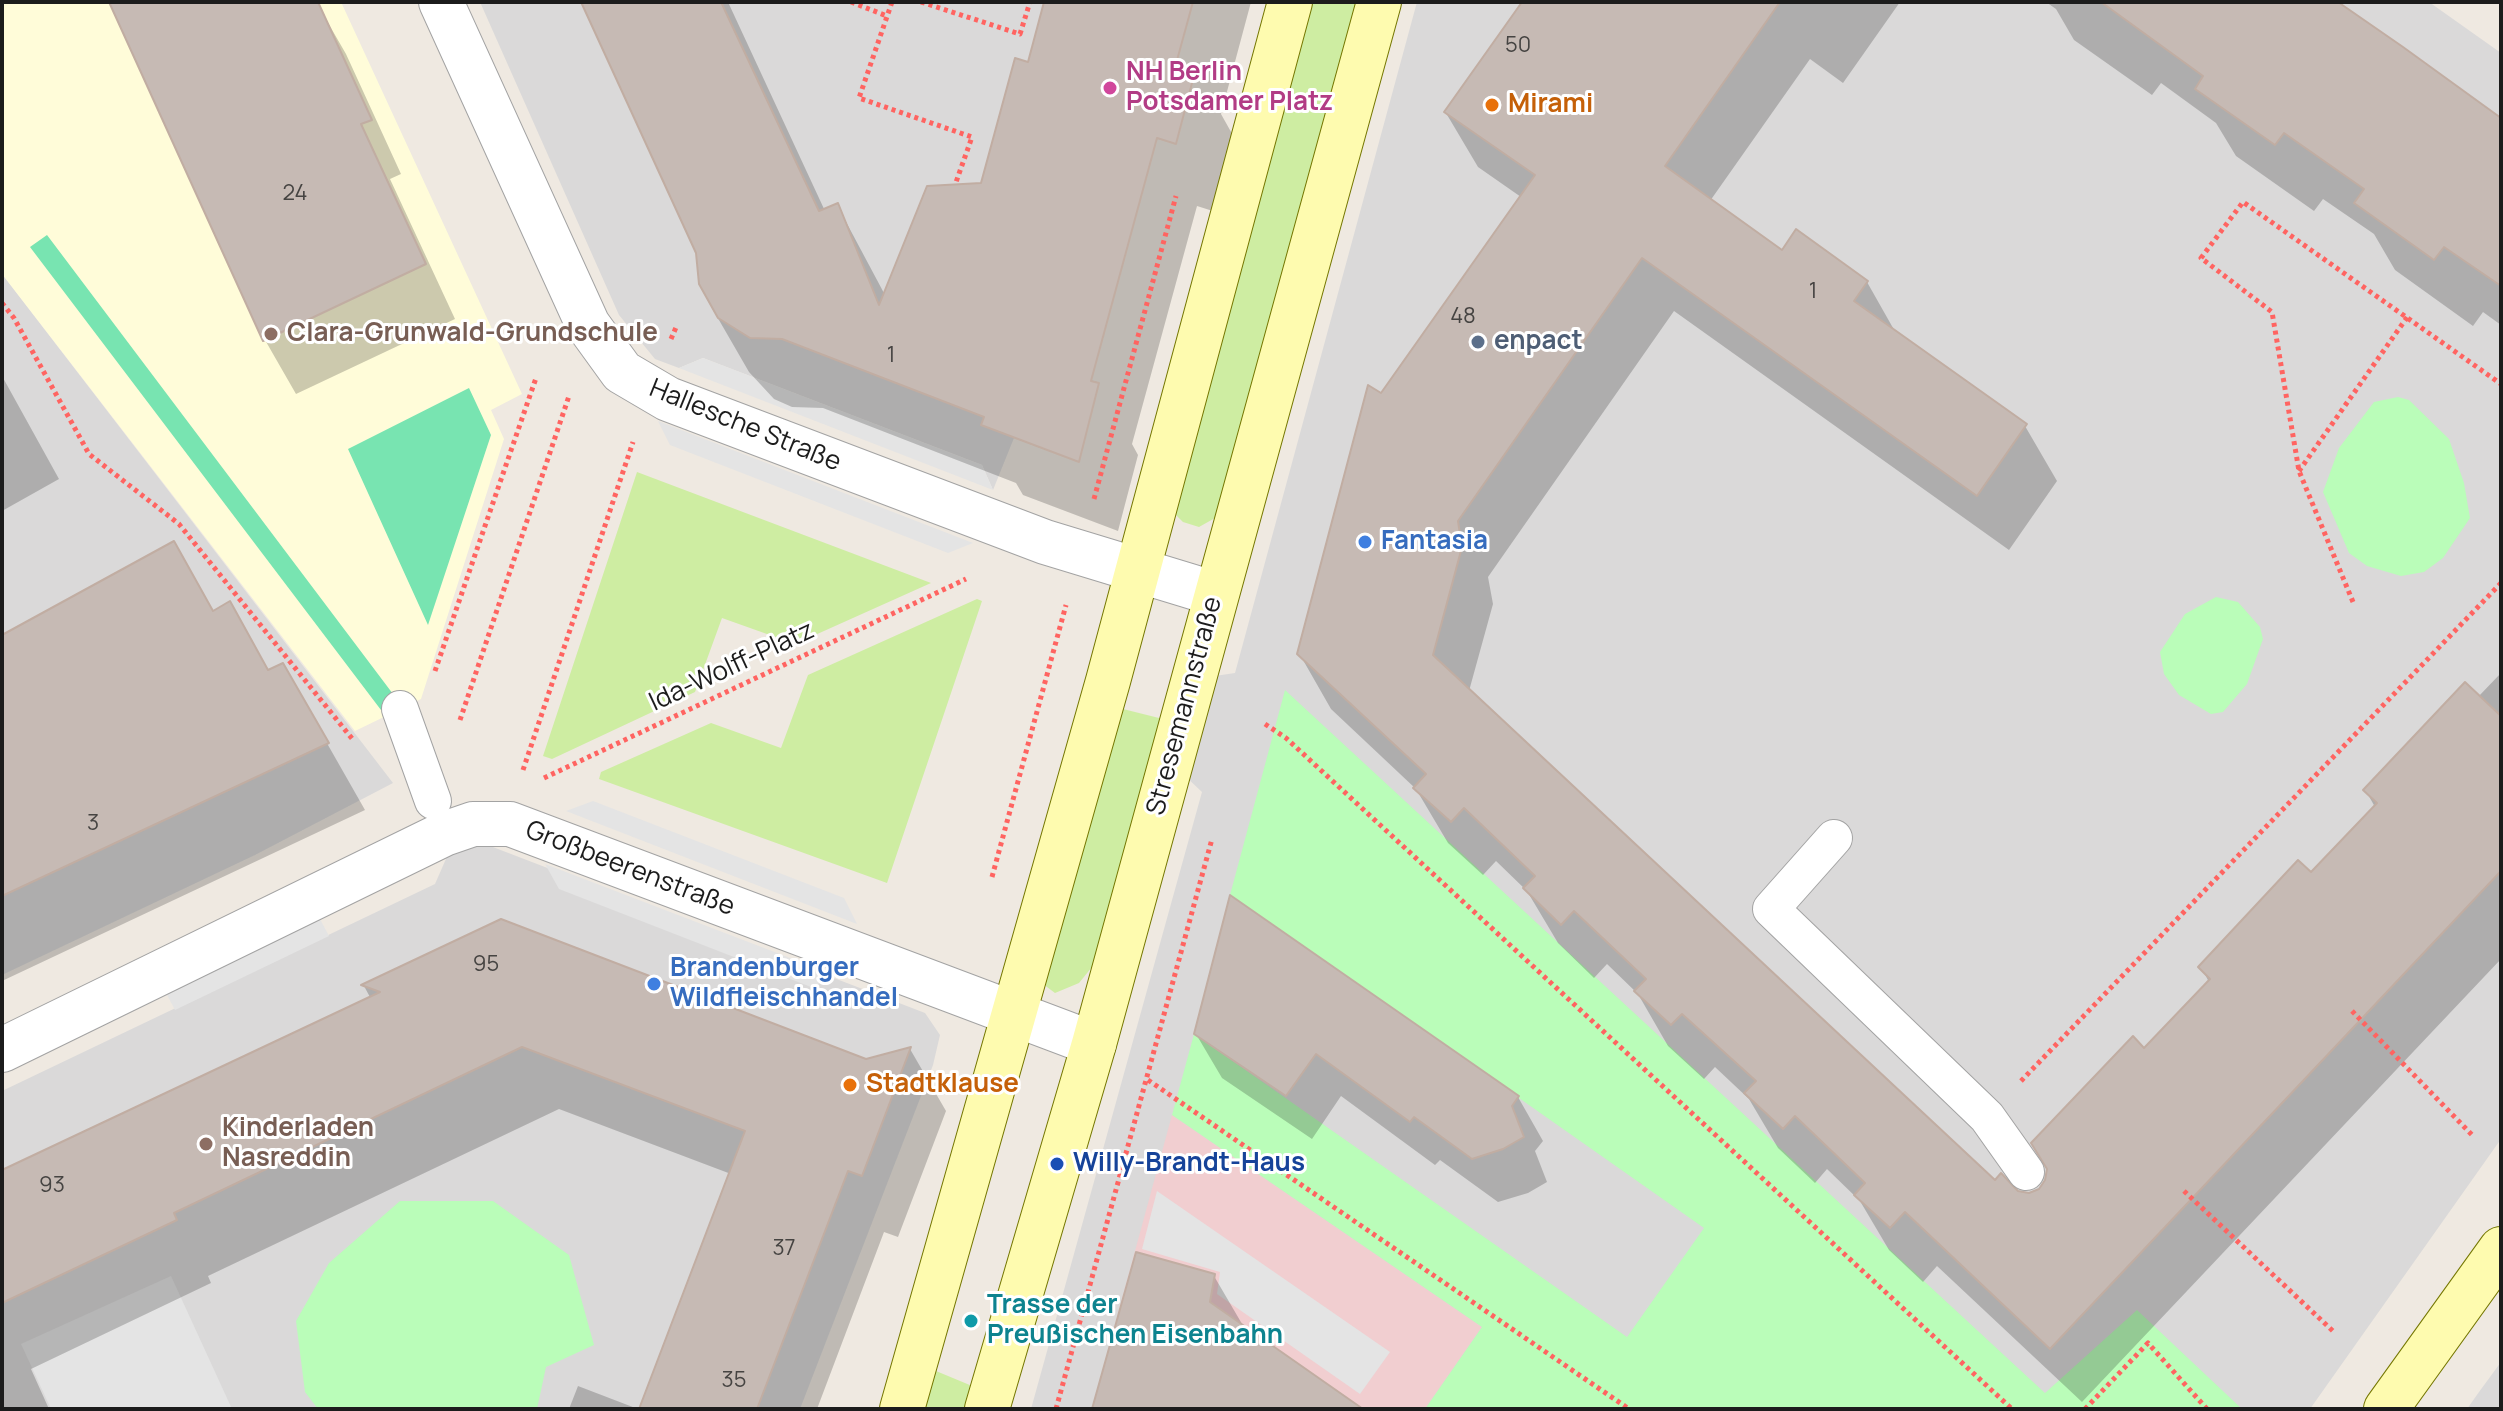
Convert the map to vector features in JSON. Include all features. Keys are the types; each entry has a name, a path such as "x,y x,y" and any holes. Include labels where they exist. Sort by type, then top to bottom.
{"main road":[{"path":"902,1409 1137,571 1290,2"},
{"name":"Stresemannstraße","path":"987,1409 1094,1044 1379,2"},
{"path":"2386,1409 2501,1249"}],"street":[{"name":"Hallesche Straße","path":"441,2 588,325 622,372 650,389 1030,537 1216,594"},
{"name":"Großbeerenstraße","path":"2,1050 444,834 473,824 510,824 1094,1044"}],"lane":[{"path":"405,725 433,801"},
{"path":"1834,838 1771,909 1987,1117 2026,1172"}],"path":[{"path":"851,2 887,16"},
{"path":"892,2 859,98 972,137 955,185"},
{"path":"921,2 1020,34 1030,2"},
{"path":"1113,428 1179,184"},
{"path":"2353,602 2299,471 2272,312 2201,258 2243,202 2501,384"},
{"path":"2,303 14,318 89,454 179,524 360,749"},
{"path":"2299,471 2408,316"},
{"path":"516,792 650,389 677,325"},
{"path":"433,801 569,394 605,352"},
{"path":"405,725 536,378"},
{"name":"Ida-Wolff-Platz","path":"473,824 516,792 966,579"},
{"path":"1987,1117 2501,583"},
{"path":"1265,724 1286,738 2012,1409"},
{"path":"2352,1011 2474,1137"},
{"path":"1056,1409 1148,1080 1629,1409"},
{"path":"2184,1191 2335,1333"},
{"path":"2085,1409 2148,1343 2207,1409"}],"shaded area":[{"name":"Clara-Grunwald-Grundschule","path":"2,2 341,2 522,394 491,410 504,439 421,699 355,731 2,274"},
{"path":"480,2 1193,2 1176,63 1196,68 1176,144 1157,138 1091,380 1099,383 1079,462 1014,438 993,490 982,465 703,358 679,368 655,359 619,315"},
{"path":"1417,2 2429,2 2501,53 2501,1139 2310,1409 1031,1409 1202,792 1183,774 1208,677 1235,673"},
{"path":"2,274 393,783 255,855 2,975"},
{"path":"703,358 982,465 993,490 679,368"},
{"path":"658,421 973,543 948,553 670,445"},
{"path":"593,801 844,898 857,924 566,811"},
{"path":"485,844 925,1013 940,1035 933,1065 800,1409 2,1409 2,1091 435,884 449,852"},
{"path":"545,864 837,976 811,987 559,889"},
{"path":"320,919 329,936 175,1010 166,993"},
{"path":"1172,1115 1482,1327 1425,1409 1092,1409"},
{"path":"1157,1191 1390,1352 1360,1394 1217,1294 1220,1272 1142,1249"},
{"path":"171,1276 232,1409 51,1409 21,1344"},
{"path":"2501,1362 2501,1409 2467,1409 2479,1392"}],"green space":[{"path":"1308,2 1357,2 1215,518 1199,527 1183,522 1172,511"},
{"path":"47,235 396,698 381,710 30,247"},
{"path":"469,388 491,435 428,625 348,449"},
{"path":"2398,397 2409,400 2449,439 2464,483 2470,518 2443,558 2424,572 2401,576 2367,566 2349,553 2323,492 2339,448 2374,402"},
{"path":"637,472 931,583 795,644 722,618 695,692 552,759 543,756"},
{"path":"2216,597 2238,602 2260,627 2263,639 2247,684 2223,712 2211,714 2179,695 2164,674 2160,652 2185,614"},
{"path":"977,599 982,601 887,883 599,779 601,772 711,723 781,748 808,675"},
{"path":"1285,690 2045,1393 2137,1310 2242,1409 1425,1409 1482,1327 1172,1115 1194,1034 1627,1337 1704,1228 1230,895"},
{"path":"1115,707 1163,719 1092,967 1079,983 1055,993 1043,984"},
{"path":"400,1201 493,1201 569,1255 594,1345 546,1367 537,1409 318,1409 305,1392 296,1321 329,1263"},
{"path":"936,1371 977,1388 970,1409 922,1409"}],"building":[{"path":"109,2 318,2 372,120 361,124 426,264 263,341"},
{"path":"581,2 721,2 819,211 838,203 879,305 927,186 981,183 1015,58 1028,62 1044,2 1193,2 1176,64 1196,68 1176,144 1157,138 1091,381 1099,383 1079,462 981,425 984,417 782,339 750,338 718,318 699,284 696,253"},
{"path":"1522,2 1780,2 1665,166 1782,250 1796,229 1868,281 1854,301 2027,424 1977,496 1642,258 1458,521 1462,547 1433,655 1995,1180 2001,1173 2018,1191 2029,1193 2039,1189 2047,1169 2031,1143 2133,1036 2144,1048 2210,979 2198,967 2298,860 2311,872 2377,803 2363,790 2465,682 2501,716 2501,871 2050,1349 1905,1212 1890,1228 1854,1195 1865,1183 1795,1116 1783,1129 1744,1093 1756,1081 1682,1014 1671,1025 1634,991 1646,979 1574,911 1561,925 1523,888 1535,876 1464,808 1451,822 1413,788 1426,774 1297,654 1368,385 1381,393 1535,175 1444,112"},
{"path":"2101,2 2338,2 2403,47 2501,118 2501,286 2444,247 2434,260 2354,203 2364,189 2284,133 2275,145 2195,89 2203,76"},
{"path":"174,541 213,611 230,601 268,670 283,663 329,743 2,896 2,635"},
{"path":"1230,895 1519,1096 1512,1106 1524,1137 1503,1149 1472,1159 1414,1117 1410,1122 1316,1054 1286,1096 1194,1034"},
{"path":"501,919 866,1059 911,1047 862,1176 848,1171 757,1409 639,1409 745,1131 522,1047 174,1213 177,1220 2,1303 2,1170 380,992 361,985"},
{"path":"1136,1252 1215,1274 1210,1302 1363,1409 1092,1409"}],"place":[{"name":"NH Berlin Potsdamer Platz","path":"1110,88"},
{"name":"Mirami","path":"1492,105"},
{"name":"Clara-Grunwald-Grundschule","path":"271,334"},
{"name":"enpact","path":"1478,342"},
{"name":"Fantasia","path":"1365,542"},
{"name":"Brandenburger Wildfleischhandel","path":"654,984"},
{"name":"Stadtklause","path":"850,1085"},
{"name":"Kinderladen Nasreddin","path":"206,1144"},
{"name":"Willy-Brandt-Haus","path":"1057,1164"},
{"name":"Trasse der Preußischen Eisenbahn","path":"971,1321"}]}
